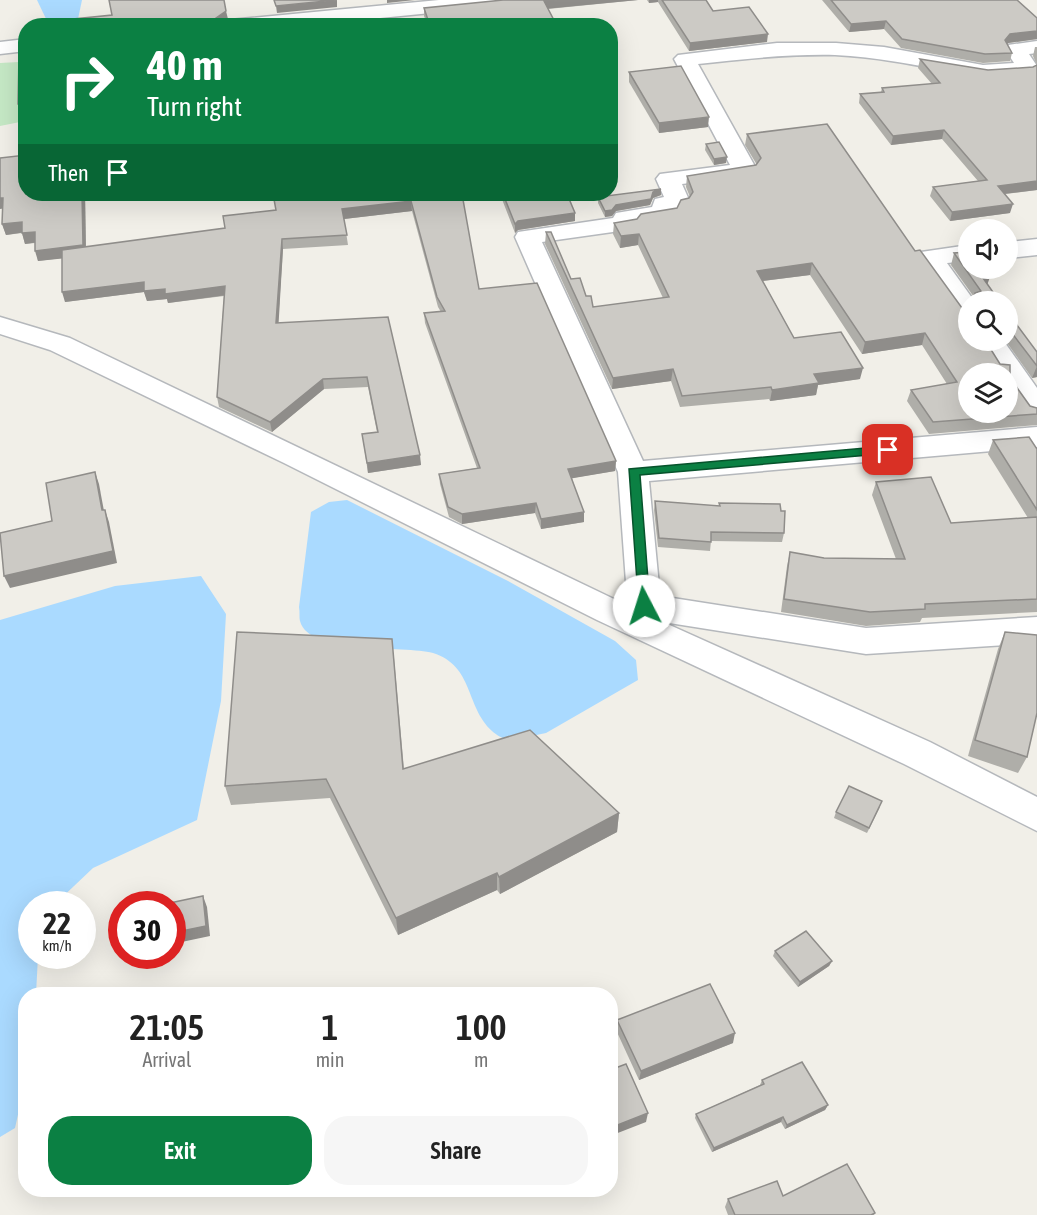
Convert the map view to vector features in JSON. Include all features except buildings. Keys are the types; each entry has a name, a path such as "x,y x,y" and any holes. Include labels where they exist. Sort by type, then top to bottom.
{"street":[{"path":"280,18 348,7 502,0"},
{"path":"0,48 18,46"},
{"path":"644,606 633,472 602,408 563,312 527,237 627,223 625,218 666,212 664,204 678,202 668,179 745,170 685,59 777,50 836,49 884,53 983,71 1028,68 1015,49 1037,47"},
{"path":"1018,249 1037,248"},
{"path":"958,254 930,256 958,296"},
{"path":"0,325 60,344 295,456 609,611 917,753 1037,815"},
{"path":"997,351 1037,409"},
{"path":"633,472 1037,437"},
{"path":"609,611 644,606 866,641 1037,630"}],"green space":[{"path":"18,62 18,122 0,126 0,63"}],"water":[{"path":"37,0 82,0 78,18 46,18"},
{"path":"347,500 508,581 615,641 636,660 638,680 546,733 508,741 483,721 463,677 446,659 433,653 420,651 339,644 321,640 307,632 300,621 299,607 311,512 329,502"},
{"path":"201,576 226,614 221,701 197,820 93,868 69,891 18,891 18,969 37,969 36,987 18,987 18,1114 15,1128 0,1137 0,620 115,586"}],"route":[{"path":"644,606 633,472 888,450"}]}
